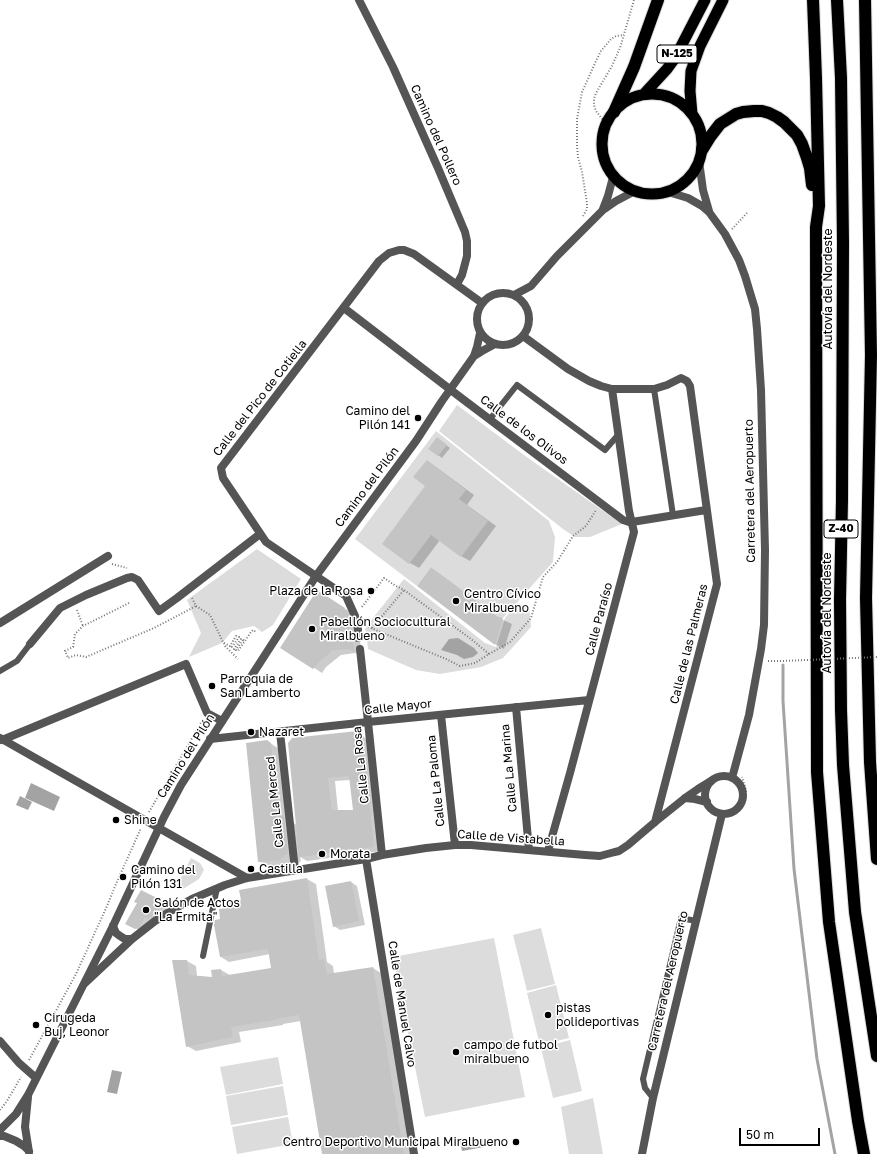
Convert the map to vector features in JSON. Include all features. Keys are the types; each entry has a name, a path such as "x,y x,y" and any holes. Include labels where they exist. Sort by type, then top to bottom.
{"highway":[{"path":"614,112 634,67 658,0"},
{"name":"N-125","path":"692,114 690,91 692,71 700,46 723,0"},
{"path":"813,0 818,198 816,227 817,772 828,922 864,1154"},
{"name":"Autovía del Nordeste","path":"837,0 841,78 843,227 840,600 843,765 855,912 877,1056"},
{"name":"Z-40","path":"865,0 871,355 866,598 870,762 877,859"},
{"name":"N-125","path":"644,94 668,69 703,4"},
{"name":"N-125","path":"644,94 660,94 675,99 692,114 701,131 701,156 690,177 680,186 668,192 658,194 648,194 635,191 620,184 613,177 607,167 602,151 603,134 606,124 614,112 627,100 644,94"},
{"path":"701,156 710,137 720,124 736,114 762,111 777,117 790,127 797,135 807,158 811,177 816,227"},
{"path":"871,355 877,367"}],"street":[{"name":"Camino del Pollero","path":"360,0 393,67 463,227 467,241 467,256 462,275 457,284"},
{"name":"Carretera del Aeropuerto","path":"701,156 703,190 709,212"},
{"path":"602,210 608,196 613,177"},
{"path":"524,303 531,286 557,256 602,210 635,191"},
{"name":"Carretera del Aeropuerto","path":"668,192 693,200 709,212 728,232 751,293 755,309 758,335 761,390 765,550 764,625 749,715 732,778"},
{"name":"Calle del Pico de Cotiella","path":"316,576 266,542 223,478 221,468 384,256 399,250 404,250 414,254 457,284"},
{"path":"457,284 482,303"},
{"path":"514,295 531,286"},
{"path":"507,293 514,295 520,298 524,303 529,314 529,325 523,336 514,343 508,345 495,344 484,338 480,333 477,321 479,308 487,298 493,294 507,293"},
{"name":"Calle de los Olivos","path":"344,308 600,503 623,520 632,522"},
{"name":"Camino del Pilón","path":"0,1130 16,1114 28,1094 113,926 158,828 181,786 316,576 416,441 450,389 474,356 480,333"},
{"path":"523,336 568,369 588,381 612,389 654,389"},
{"name":"Camino del Pilón","path":"474,356 495,344"},
{"name":"Calle de las Palmeras","path":"654,389 667,385 681,378 690,386 717,584 655,822"},
{"name":"Calle Paraíso","path":"548,851 634,535 629,511 612,389"},
{"path":"632,522 706,510"},
{"path":"30,644 60,608 123,579 132,577 136,578 142,584 159,611 260,534"},
{"path":"0,623 105,558"},
{"path":"316,576 346,596 355,616 358,628 358,638"},
{"name":"Calle La Rosa","path":"360,649 382,855"},
{"path":"1,739 186,664 207,713 222,721"},
{"name":"Calle Mayor","path":"210,739 589,700"},
{"name":"Calle La Marina","path":"516,707 529,850"},
{"name":"Calle La Paloma","path":"441,715 455,845"},
{"name":"Calle La Merced","path":"280,732 294,870"},
{"path":"1,739 247,878"},
{"path":"720,777 732,778 740,785 743,798 735,811 724,817 713,810 707,802 706,791 712,781 720,777"},
{"name":"Calle de Vistabella","path":"85,983 132,939 155,921 192,899 225,885 247,878 426,848 455,845 548,851 585,856 611,854 628,845 698,788 712,781"},
{"path":"685,798 707,802"},
{"name":"Carretera del Aeropuerto","path":"642,1154 696,921 724,817"},
{"name":"Calle de Manuel Calvo","path":"366,859 414,1154"},
{"path":"225,885 228,878 229,869"},
{"path":"113,926 116,933 120,936 125,939 132,939"},
{"path":"0,1041 19,1063 36,1078"},
{"name":"Camino del Pilón","path":"28,1094 25,1127 29,1153"},
{"name":"Camino del Pilón","path":"0,1136 16,1141 24,1146 29,1153"}],"lane":[{"path":"490,419 518,385 605,450 618,435"},
{"path":"654,389 673,516"},
{"path":"0,671 17,661 30,644"},
{"path":"203,956 217,888"},
{"path":"654,1098 645,1088 643,1079 681,918 696,921"}],"path":[{"path":"606,124 596,111 594,99 620,48 634,0"},
{"path":"580,222 587,209 577,146 578,119 582,92 601,51 611,39 616,36 624,35"},
{"path":"728,232 747,213"},
{"path":"728,232 729,226"},
{"path":"358,628 364,625 460,666 475,663 510,642 531,618 543,577 557,562 573,536 586,526 600,503"},
{"path":"105,558 113,565 133,571 136,578"},
{"path":"355,616 384,578 404,590 489,654"},
{"path":"372,628 404,590"},
{"path":"73,601 83,626"},
{"path":"129,603 83,626 75,634 73,647 65,651 68,658 76,655 86,657 154,628 196,606 210,615 226,646 238,659"},
{"path":"224,642 230,646 236,636 239,637 232,647 234,649 241,639 243,640 236,650 238,651 251,632 253,630 256,632"},
{"path":"759,661 877,658"},
{"path":"768,667 769,661"},
{"path":"0,1110 7,1101 25,1069 76,974 145,821 207,713"},
{"path":"724,817 738,811 746,798 746,790 741,774"}],"shaded area":[{"path":"457,405 528,458 622,524 590,537 575,537 563,529 439,431"},
{"path":"436,431 549,521 555,537 553,562 503,618 495,616 431,567 417,586 355,539"},
{"path":"257,549 301,579 273,625 262,632 254,626 232,631 222,643 189,657 201,633 187,600"},
{"path":"404,579 485,643 496,647 505,618 518,603 529,607 531,627 503,658 481,667 440,674 416,670 368,649 365,628"},
{"path":"458,638 474,648 478,653 473,657 464,659 441,650 449,639"},
{"path":"31,783 60,797 54,811 25,798"},
{"path":"20,796 32,802 28,810 16,805"},
{"path":"191,858 200,863 204,870 199,879 183,889 176,887"},
{"path":"541,928 555,984 527,991 513,935"},
{"path":"494,938 525,1097 425,1117 393,957"},
{"name":"pistas polideportivas","path":"556,985 569,1038 540,1045 527,993"},
{"path":"570,1040 582,1091 553,1098 541,1048"},
{"path":"278,1057 283,1084 226,1095 220,1067"},
{"path":"112,1070 122,1072 117,1094 107,1092"},
{"path":"283,1086 288,1115 231,1125 226,1096"},
{"path":"593,1098 603,1154 569,1154 561,1107"},
{"path":"288,1117 293,1144 237,1154 232,1127"},
{"path":"482,1138 484,1147 462,1151 460,1141"}],"building":[{"path":"437,437 447,445 438,456 428,449"},
{"path":"427,460 466,490 459,499 488,521 461,557 431,535 409,564 382,544 425,486 413,477"},
{"name":"Centro Cívico Miralbueno","path":"431,567 496,616 503,618 495,645 417,586"},
{"name":"Pabellón Sociocultural Miralbueno","path":"317,590 345,608 344,609 347,611 351,621 354,651 346,649 333,650 313,669 280,648"},
{"path":"357,731 363,737 374,847 299,857 288,743 292,738","holes":["349,776 353,810 332,810 328,778"]},
{"path":"267,740 271,743 279,816 284,816 288,853 280,860 258,862 246,743"},
{"path":"307,878 319,960 324,959 327,974 373,967 404,1154 322,1154 299,1015 231,1027 233,1037 186,1047 172,960 187,960 189,975 212,977 211,970 221,969 222,976 271,968 268,949 220,957 214,925 215,920 220,919 219,909 228,908 227,902 241,900 239,890"},
{"path":"351,881 359,921 333,927 325,886"},
{"name":"Salón de Actos \"La Ermita\"","path":"141,890 167,903 148,919 145,917 139,927 135,929 125,924 137,903 134,902"}],"waterway":[{"path":"783,665 783,701 794,869 817,1059 835,1154"}],"place":[{"name":"Camino del Pilón 141","path":"418,418"},
{"name":"Plaza de la Rosa","path":"371,591"},
{"name":"Centro Cívico Miralbueno","path":"456,601"},
{"name":"Pabellón Sociocultural Miralbueno","path":"312,629"},
{"name":"Parroquia de San Lamberto","path":"212,686"},
{"name":"Nazaret","path":"251,732"},
{"name":"Shine","path":"116,820"},
{"name":"Morata","path":"322,854"},
{"name":"Castilla","path":"251,869"},
{"name":"Camino del Pilón 131","path":"123,877"},
{"name":"Salón de Actos \"La Ermita\"","path":"146,910"},
{"name":"pistas polideportivas","path":"548,1015"},
{"name":"Cirugeda Buj, Leonor","path":"36,1025"},
{"name":"campo de futbol miralbueno","path":"456,1052"},
{"name":"Centro Deportivo Municipal Miralbueno","path":"516,1142"}]}
